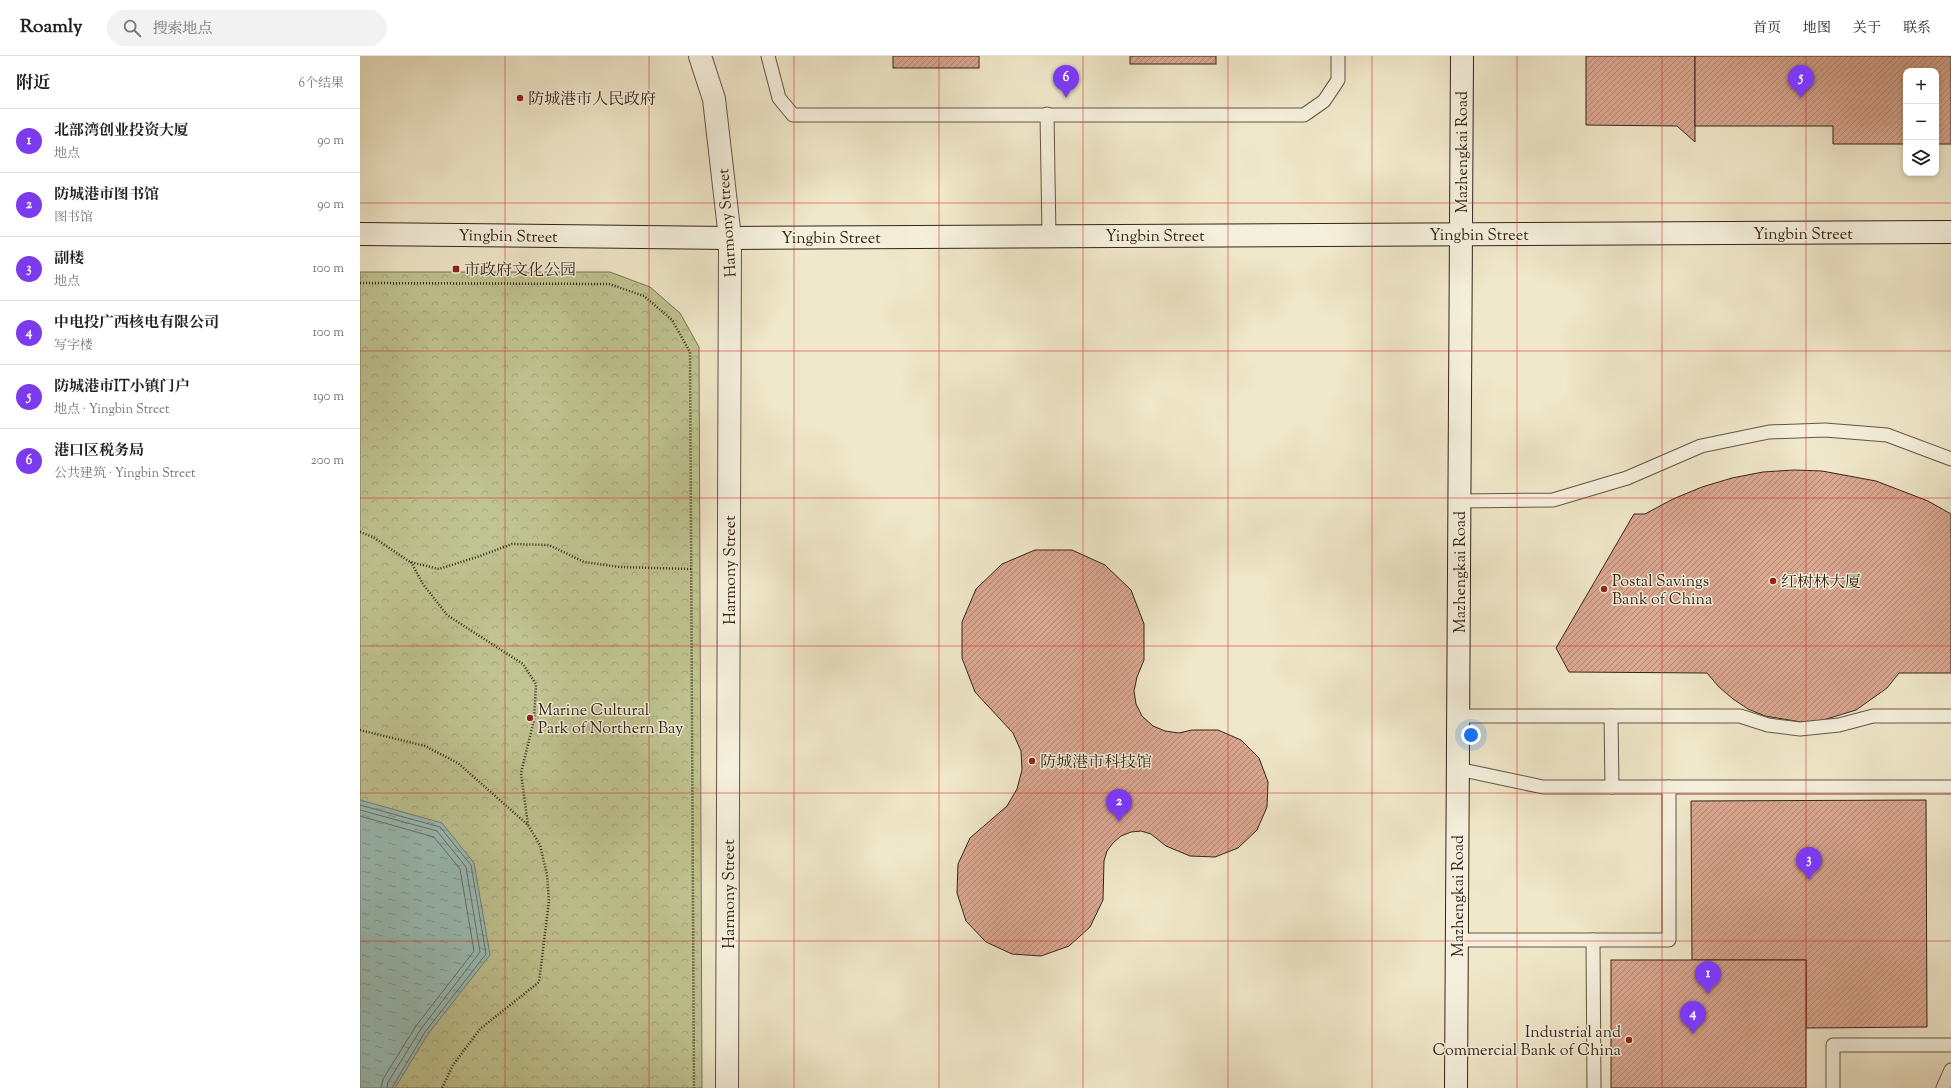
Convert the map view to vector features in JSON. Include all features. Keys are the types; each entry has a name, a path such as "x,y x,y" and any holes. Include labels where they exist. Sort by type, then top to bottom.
{"main road":[{"name":"Harmony Street","path":"700,56 714,99 730,238 727,1088"},
{"name":"Mazhengkai Road","path":"1456,1088 1462,56"},
{"name":"Yingbin Street","path":"360,234 730,238 1951,232"}],"lane":[{"path":"768,56 779,98 793,115 1304,115 1324,101 1338,80 1338,56"},
{"path":"1047,114 1049,236"},
{"path":"1459,501 1553,500 1627,478 1701,446 1769,432 1825,430 1887,435 1951,459"},
{"path":"1458,716 1740,716 1768,725 1800,729 1839,725 1873,716 1951,716"},
{"path":"1611,716 1612,787"},
{"path":"1458,769 1543,787 1951,786"},
{"path":"1457,940 1669,940 1669,787"},
{"path":"1593,940 1594,1088"},
{"path":"1833,1088 1833,1045 1951,1045"},
{"path":"1943,1088 1951,1070"}],"path":[{"path":"360,284 609,284 644,296 672,320 690,352 694,1088"},
{"path":"360,532 373,537 410,562 439,569 512,544 549,545 584,562 620,567 691,569"},
{"path":"410,562 423,584 448,615 523,664 536,684 534,720 521,773 528,825"},
{"path":"360,730 425,746 458,762 528,825 540,845 547,875 549,901 539,982 480,1029 453,1065 442,1088"}],"green space":[{"name":"Marine Cultural Park of Northern Bay","path":"360,272 610,272 650,287 680,313 699,347 702,1088 360,1088"}],"water":[{"path":"360,800 442,823 474,863 490,955 428,1034 395,1088 360,1088"}],"building":[{"path":"893,56 979,56 979,68 893,68"},
{"path":"1130,56 1216,56 1216,64 1130,64"},
{"path":"1586,56 1695,56 1695,142 1677,126 1586,125"},
{"path":"1695,56 1951,56 1951,144 1939,144 1939,68 1903,68 1903,144 1833,144 1833,126 1695,126"},
{"name":"红树林大厦","path":"1794,470 1822,471 1876,481 1928,501 1951,514 1951,673 1899,673 1887,688 1856,710 1820,721 1801,722 1765,716 1748,709 1719,687 1707,673 1569,672 1556,648 1634,514 1645,514 1673,499 1702,487 1732,478 1763,472"},
{"path":"1035,550 1072,550 1105,565 1131,590 1144,624 1144,660 1137,677 1134,691 1136,704 1142,716 1153,726 1165,731 1179,733 1192,730 1218,730 1241,740 1259,758 1268,782 1267,807 1257,830 1238,848 1215,857 1190,856 1166,846 1151,834 1141,831 1131,832 1121,836 1107,851 1104,861 1103,900 1090,927 1069,946 1041,956 1012,954 986,942 966,921 957,893 958,864 970,838 1007,806 1017,789 1022,770 1021,751 1013,733 975,692 962,658 962,622 976,589 1002,564"},
{"path":"1926,800 1927,1027 1806,1028 1806,960 1692,960 1691,801"},
{"path":"1611,960 1806,960 1806,1088 1611,1088"}],"place":[{"name":"防城港市人民政府","path":"520,98"},
{"name":"港口区税务局","path":"1066,98"},
{"name":"防城港市IT小镇门户","path":"1801,98"},
{"name":"市政府文化公园","path":"456,269"},
{"name":"红树林大厦","path":"1773,581"},
{"name":"Postal Savings Bank of China","path":"1604,589"},
{"name":"Marine Cultural Park of Northern Bay","path":"530,718"},
{"name":"防城港市科技馆","path":"1032,761"},
{"name":"防城港市图书馆","path":"1119,822"},
{"name":"副楼","path":"1809,880"},
{"name":"北部湾创业投资大厦","path":"1708,994"},
{"name":"中电投广西核电有限公司","path":"1693,1034"},
{"name":"Industrial and Commercial Bank of China","path":"1629,1040"}]}
